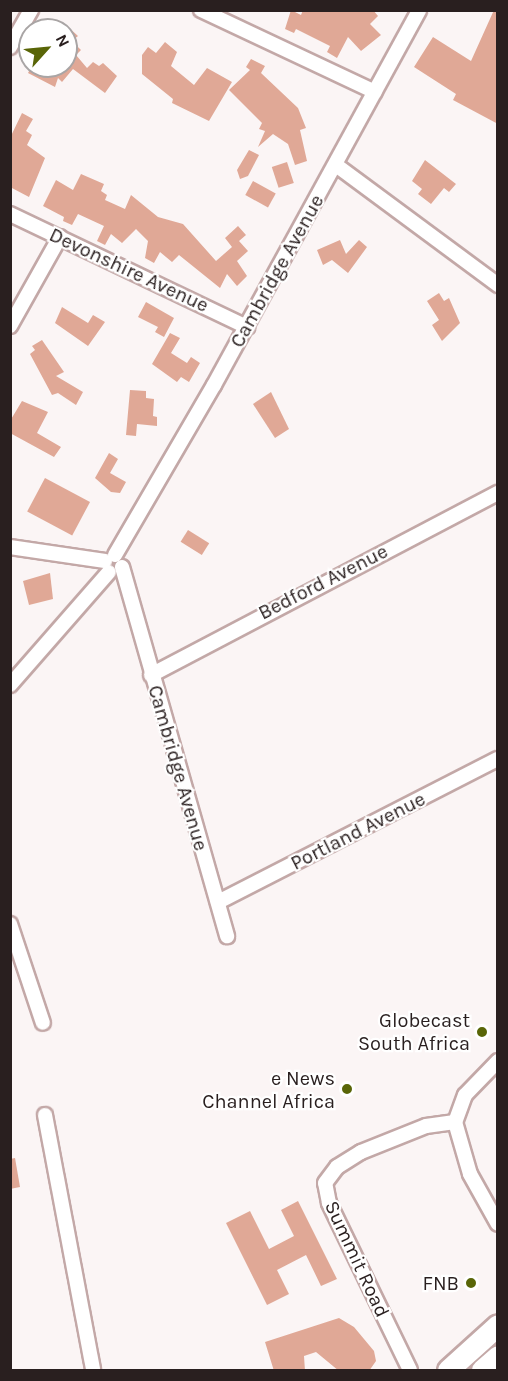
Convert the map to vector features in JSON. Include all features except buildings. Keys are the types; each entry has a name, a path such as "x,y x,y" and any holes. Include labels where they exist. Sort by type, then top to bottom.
{"main road":[{"path":"448,1371 498,1325"},
{"path":"482,1371 498,1356"}],"street":[{"path":"10,47 31,10"},
{"path":"201,10 375,92"},
{"name":"Cambridge Avenue","path":"227,936 129,599 112,563 247,327 419,10"},
{"path":"336,165 498,285"},
{"name":"Devonshire Avenue","path":"10,214 247,327"},
{"path":"10,326 60,237"},
{"name":"Bedford Avenue","path":"151,675 498,493"},
{"path":"10,547 112,563 10,685"},
{"name":"Portland Avenue","path":"218,902 498,759"},
{"path":"10,924 43,1023"},
{"path":"498,1061 465,1095 455,1122 470,1174 493,1208 498,1224"},
{"path":"45,1115 93,1371"},
{"name":"Summit Road","path":"410,1371 329,1203 325,1183 337,1167 361,1152 426,1126 455,1122"}],"place":[{"name":"Globecast South Africa","path":"482,1032"},
{"name":"e News Channel Africa","path":"347,1089"},
{"name":"FNB","path":"471,1283"}]}
